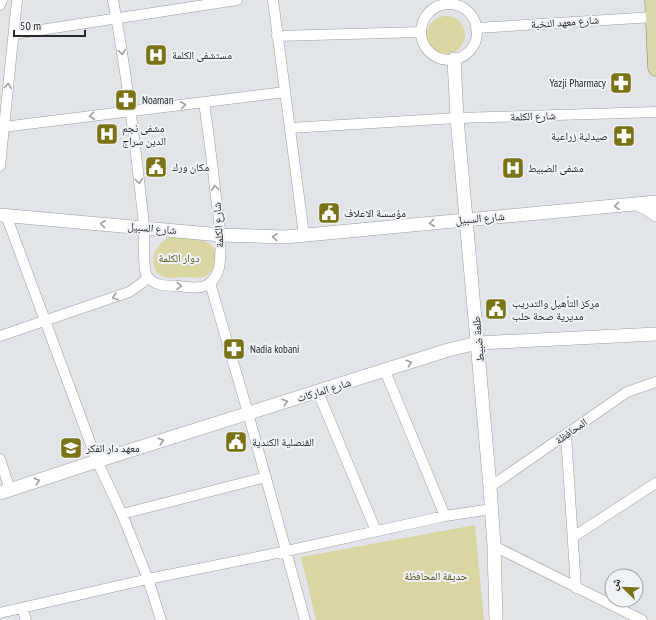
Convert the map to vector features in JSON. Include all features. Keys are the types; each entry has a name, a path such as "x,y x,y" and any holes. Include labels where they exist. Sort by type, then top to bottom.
{"main road":[{"path":"653,0 656,68"}],"street":[{"path":"0,5 2,0"},
{"path":"0,166 17,0"},
{"path":"114,0 144,227 145,269 148,277 161,285 198,287 210,283 287,551 305,620"},
{"path":"14,34 117,17 237,0"},
{"path":"273,0 304,236"},
{"path":"450,2 465,9 470,14 476,28 474,44 463,56 454,59 439,58 432,54 426,48 422,40 422,23 426,15 433,9 450,2"},
{"name":"شارع معهد النخبة","path":"476,28 654,17"},
{"path":"277,36 421,32"},
{"name":"طلعة ضبيط","path":"454,59 457,118 492,509 496,620"},
{"path":"3,127 285,92"},
{"name":"شارع الكلمة","path":"204,102 221,235 220,260 216,276 210,283"},
{"name":"شارع الكلمة","path":"290,128 457,118 656,112"},
{"name":"شارع السبيل","path":"3,215 221,235 285,237 656,202"},
{"path":"637,204 656,215"},
{"path":"3,215 45,320 98,461 122,514 148,579 161,620"},
{"path":"0,336 129,292 139,286 148,277"},
{"name":"شارع الماركات","path":"5,492 448,350 478,343 656,334"},
{"path":"385,371 445,516"},
{"name":"المحافظة","path":"490,487 627,392 656,382"},
{"path":"318,392 376,531"},
{"path":"566,435 576,588"},
{"path":"0,459 5,492"},
{"path":"122,514 266,477"},
{"path":"573,537 656,483"},
{"path":"0,613 148,579 287,551 445,516 492,509"},
{"path":"494,546 642,620"},
{"path":"22,608 26,620"}],"green space":[{"path":"446,16 459,22 465,35 459,48 446,54 433,48 427,35 433,22"},
{"name":"دوار الكلمة","path":"170,237 196,239 210,244 214,248 219,258 214,268 206,276 198,278 167,278 158,273 154,267 153,260 155,252 161,243"},
{"name":"حديقة المحافظة","path":"475,525 484,620 316,620 301,557"}],"place":[{"name":"مستشفى الكلمة","path":"156,55"},
{"name":"Yazji Pharmacy","path":"621,83"},
{"name":"Noaman","path":"126,100"},
{"name":"مشفى نجم الدين سراج","path":"107,134"},
{"name":"صيدلية زراعية","path":"624,136"},
{"name":"مكان ورك","path":"156,167"},
{"name":"مشفى الضبيط","path":"513,168"},
{"name":"مؤسسة الاعلاف","path":"329,213"},
{"name":"مركز التأهيل والتدريب مديرية صحة حلب","path":"496,309"},
{"name":"Nadia kobani","path":"234,349"},
{"name":"القنصلية الكندية","path":"236,442"},
{"name":"معهد دار الفكر","path":"71,448"}]}
